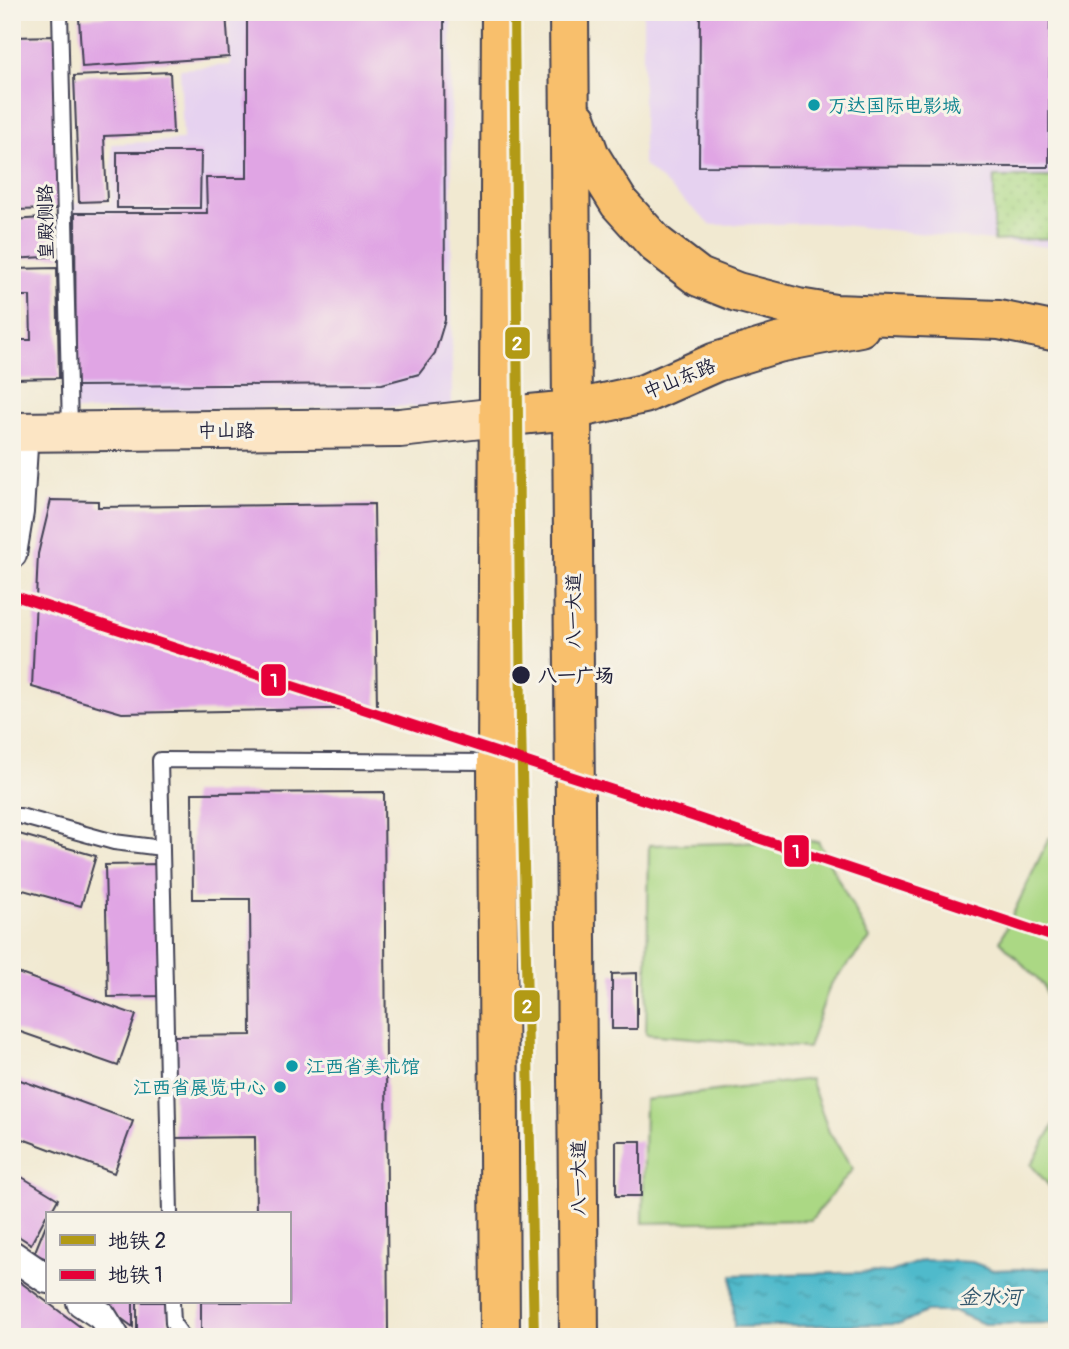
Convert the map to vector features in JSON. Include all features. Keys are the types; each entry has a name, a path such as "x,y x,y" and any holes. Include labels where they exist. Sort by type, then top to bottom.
{"highway":[{"path":"500,1337 498,762 501,12"},
{"name":"八一大道","path":"569,12 579,1337"},
{"name":"中山东路","path":"571,105 590,156 619,203 656,244 699,277 737,292 798,308 835,314 999,320 1057,332"},
{"name":"中山东路","path":"499,417 571,410 644,394 716,362 778,343 917,318"}],"main road":[{"name":"中山东路","path":"439,426 499,417"},
{"name":"中山路","path":"18,431 439,426"}],"street":[{"path":"12,554 19,512 18,431"},
{"path":"12,1255 46,1278"},
{"path":"84,1304 102,1316 115,1337"}],"lane":[{"name":"皇殿侧路","path":"60,12 70,431"},
{"path":"170,1212 160,760 498,762"},
{"path":"12,816 114,842 162,848"},
{"path":"172,1304 173,1323 183,1337"}],"shaded area":[{"path":"228,12 451,12 452,406 74,411 69,203 111,203 112,144 183,140 180,69 230,65"},
{"path":"643,12 1057,12 1057,248 823,223 711,225 643,164"}],"green space":[{"path":"994,177 1057,177 1057,238 994,241"},
{"path":"1049,838 1057,838 1057,1022 1043,985 1000,941"},
{"path":"818,841 870,939 830,985 808,1048 646,1034 649,845"},
{"path":"810,1079 829,1132 853,1169 811,1220 643,1223 645,1100"},
{"path":"1057,1119 1057,1195 1031,1165"}],"water":[{"name":"金水河","path":"923,1260 972,1262 993,1270 1057,1268 1057,1323 984,1324 956,1312 925,1312 901,1324 734,1327 732,1275 891,1272"}],"building":[{"path":"164,12 226,12 229,57 82,67 79,18"},
{"path":"247,12 444,12 445,320 435,353 419,374 382,384 76,386 75,213 207,213 206,178 247,178"},
{"path":"700,12 1050,12 1049,167 699,166"},
{"path":"56,36 60,209 12,210 12,37"},
{"path":"170,72 173,133 104,136 107,201 79,202 74,76"},
{"path":"117,152 201,152 200,208 117,208"},
{"path":"58,217 61,256 12,259 12,220"},
{"path":"57,268 59,378 12,379 12,340 31,340 30,296 12,296 12,269"},
{"path":"51,500 98,501 98,507 374,504 377,708 122,713 32,687 38,554"},
{"name":"江西省展览中心","path":"384,792 388,1332 201,1334 201,1304 290,1304 290,1212 256,1212 255,1137 174,1138 173,1036 251,1035 250,899 193,899 192,793"},
{"path":"12,832 96,856 81,906 12,887"},
{"path":"160,864 163,996 108,997 105,865"},
{"path":"12,971 136,1015 118,1066 12,1029"},
{"path":"637,973 637,1029 612,1029 612,974"},
{"path":"12,1077 133,1121 114,1173 12,1135"},
{"path":"616,1141 641,1141 641,1196 616,1196"},
{"path":"12,1171 58,1199 51,1212 46,1212 31,1244 12,1232"},
{"path":"46,1224 46,1259 34,1254"},
{"path":"12,1276 46,1304 94,1337 12,1337"},
{"path":"102,1304 133,1304 133,1327"},
{"path":"137,1304 169,1304 168,1337 137,1337"}],"metro line":[{"name":"2","path":"514,12 521,723 534,1337"},
{"name":"1","path":"12,595 653,803 1057,938"}],"place":[{"name":"万达国际电影城","path":"814,105"},
{"name":"八一广场","path":"521,675"},
{"name":"江西省美术馆","path":"292,1066"},
{"name":"江西省展览中心","path":"280,1087"}]}
